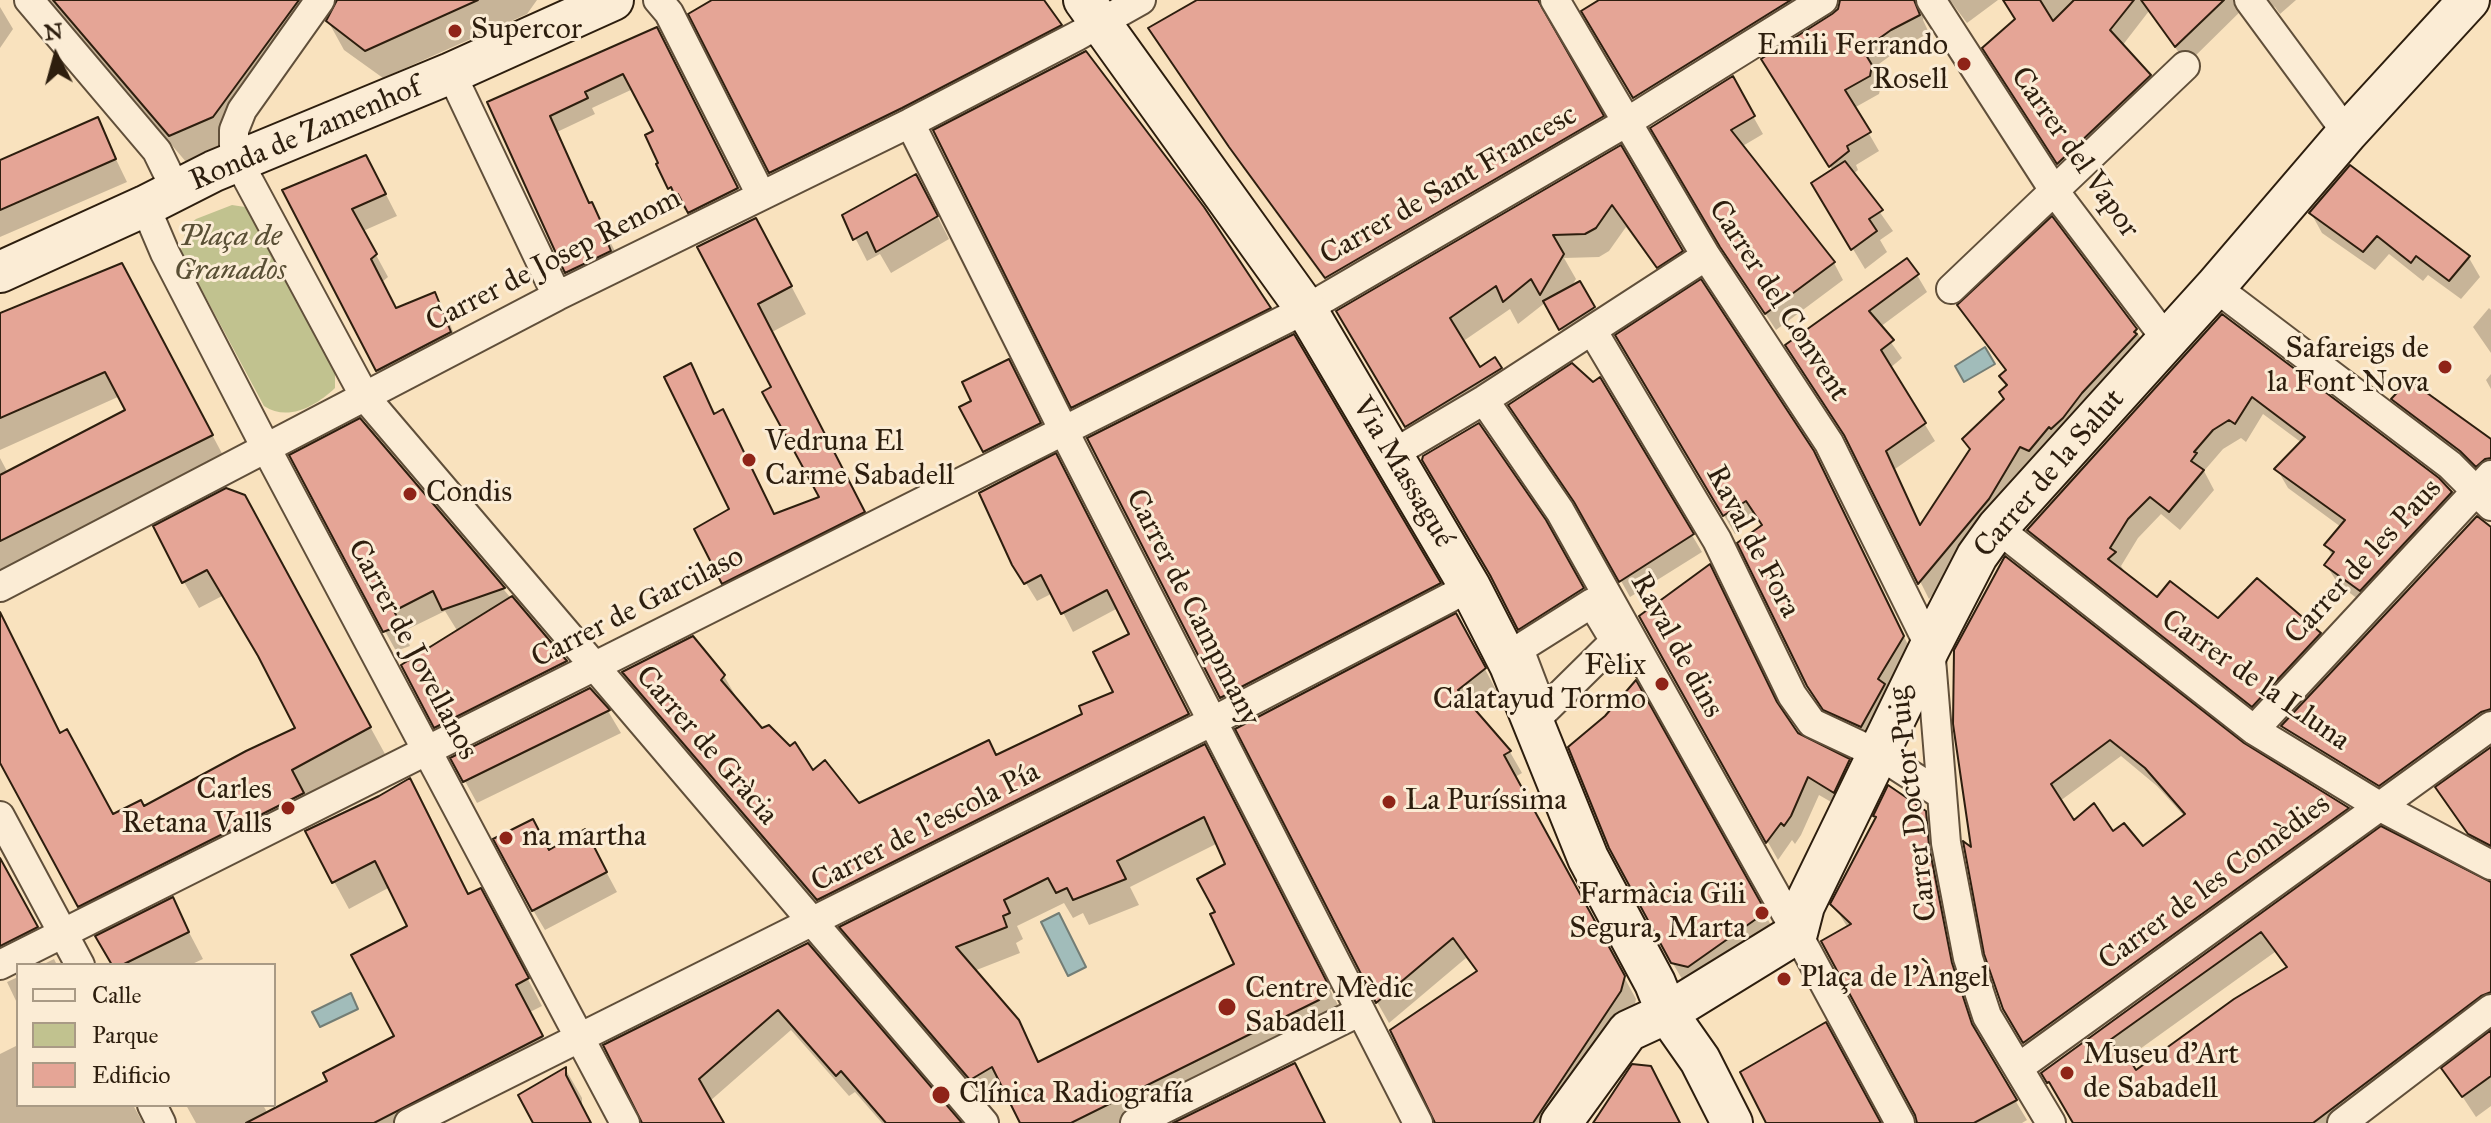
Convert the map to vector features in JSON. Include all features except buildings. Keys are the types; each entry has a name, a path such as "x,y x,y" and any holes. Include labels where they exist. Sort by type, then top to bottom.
{"street":[{"name":"Carrer de Jovellanos","path":"29,0 157,151 165,253 625,1123"},
{"path":"238,161 234,130 242,110 320,0"},
{"name":"Ronda de Zamenhof","path":"0,272 238,161 451,73 613,0"},
{"path":"658,0 669,13 761,195"},
{"name":"Carrer de Josep Renom","path":"0,587 557,296 910,123 1092,12 1141,0"},
{"name":"Carrer del Convent","path":"1555,0 1706,256 1829,443 1930,647"},
{"name":"Carrer de Sant Francesc","path":"1306,309 1627,122 1823,0"},
{"name":"Carrer del Vapor","path":"1931,0 2055,192 2167,340"},
{"path":"2249,0 2347,133"},
{"name":"Carrer de la Salut","path":"1797,933 1804,906 1930,647 1977,556 1997,528 2469,0"},
{"name":"Via Massagué","path":"1092,12 1306,309 1470,587 1510,665 1588,858 1661,998 1700,1060 1732,1123"},
{"path":"1951,289 2185,66"},
{"path":"451,73 557,296"},
{"name":"Carrer de Campmany","path":"910,123 1064,432 1418,1123"},
{"name":"Carrer de Gràcia","path":"238,161 365,397 984,1123"},
{"path":"1391,455 1484,400 1706,256"},
{"path":"2215,287 2486,491"},
{"name":"Carrer de Garcilaso","path":"0,965 1306,309"},
{"name":"Raval de Fora","path":"1592,330 1717,540 1792,695 1812,723 1878,754 1942,795"},
{"name":"Raval de dins","path":"1484,400 1560,511 1900,1123"},
{"name":"Carrer de les Paus","path":"2254,730 2486,491"},
{"name":"Carrer de la Lluna","path":"1997,528 2254,730 2379,806 2491,865"},
{"name":"Carrer de l'escola Pía","path":"409,1123 1213,721 1470,587"},
{"name":"Carrer Doctor Puig","path":"1930,647 1946,843 1968,958 1987,1016 2051,1123"},
{"name":"Carrer de les Comèdies","path":"2018,1068 2491,726"},
{"path":"0,816 79,963"},
{"path":"1561,1123 1628,1031 1661,998 1797,933"},
{"path":"2342,1123 2491,1009"},
{"path":"1135,1123 1359,1012"}],"green space":[{"name":"Plaça de Granados","path":"232,205 245,207 256,216 335,365 335,388 301,410 273,411 264,406 181,251 186,227 196,219"}],"water":[{"path":"1985,347 1995,364 1964,382 1955,366"},
{"path":"1059,913 1086,967 1068,976 1041,922"},
{"path":"351,993 358,1009 320,1027 312,1012"}],"place":[{"name":"Supercor","path":"455,31"},
{"name":"Emili Ferrando Rosell","path":"1964,64"},
{"name":"Safareigs de la Font Nova","path":"2445,367"},
{"name":"Vedruna El Carme Sabadell","path":"749,460"},
{"name":"Condis","path":"410,494"},
{"name":"Fèlix Calatayud Tormo","path":"1662,684"},
{"name":"La Puríssima","path":"1389,802"},
{"name":"Carles Retana Valls","path":"288,808"},
{"name":"na martha","path":"506,838"},
{"name":"Farmàcia Gili Segura, Marta","path":"1762,913"},
{"name":"Plaça de l'Àngel","path":"1784,979"},
{"name":"Centre Mèdic Sabadell","path":"1227,1007"},
{"name":"Museu d'Art de Sabadell","path":"2067,1073"},
{"name":"Clínica Radiografía","path":"941,1095"}]}
